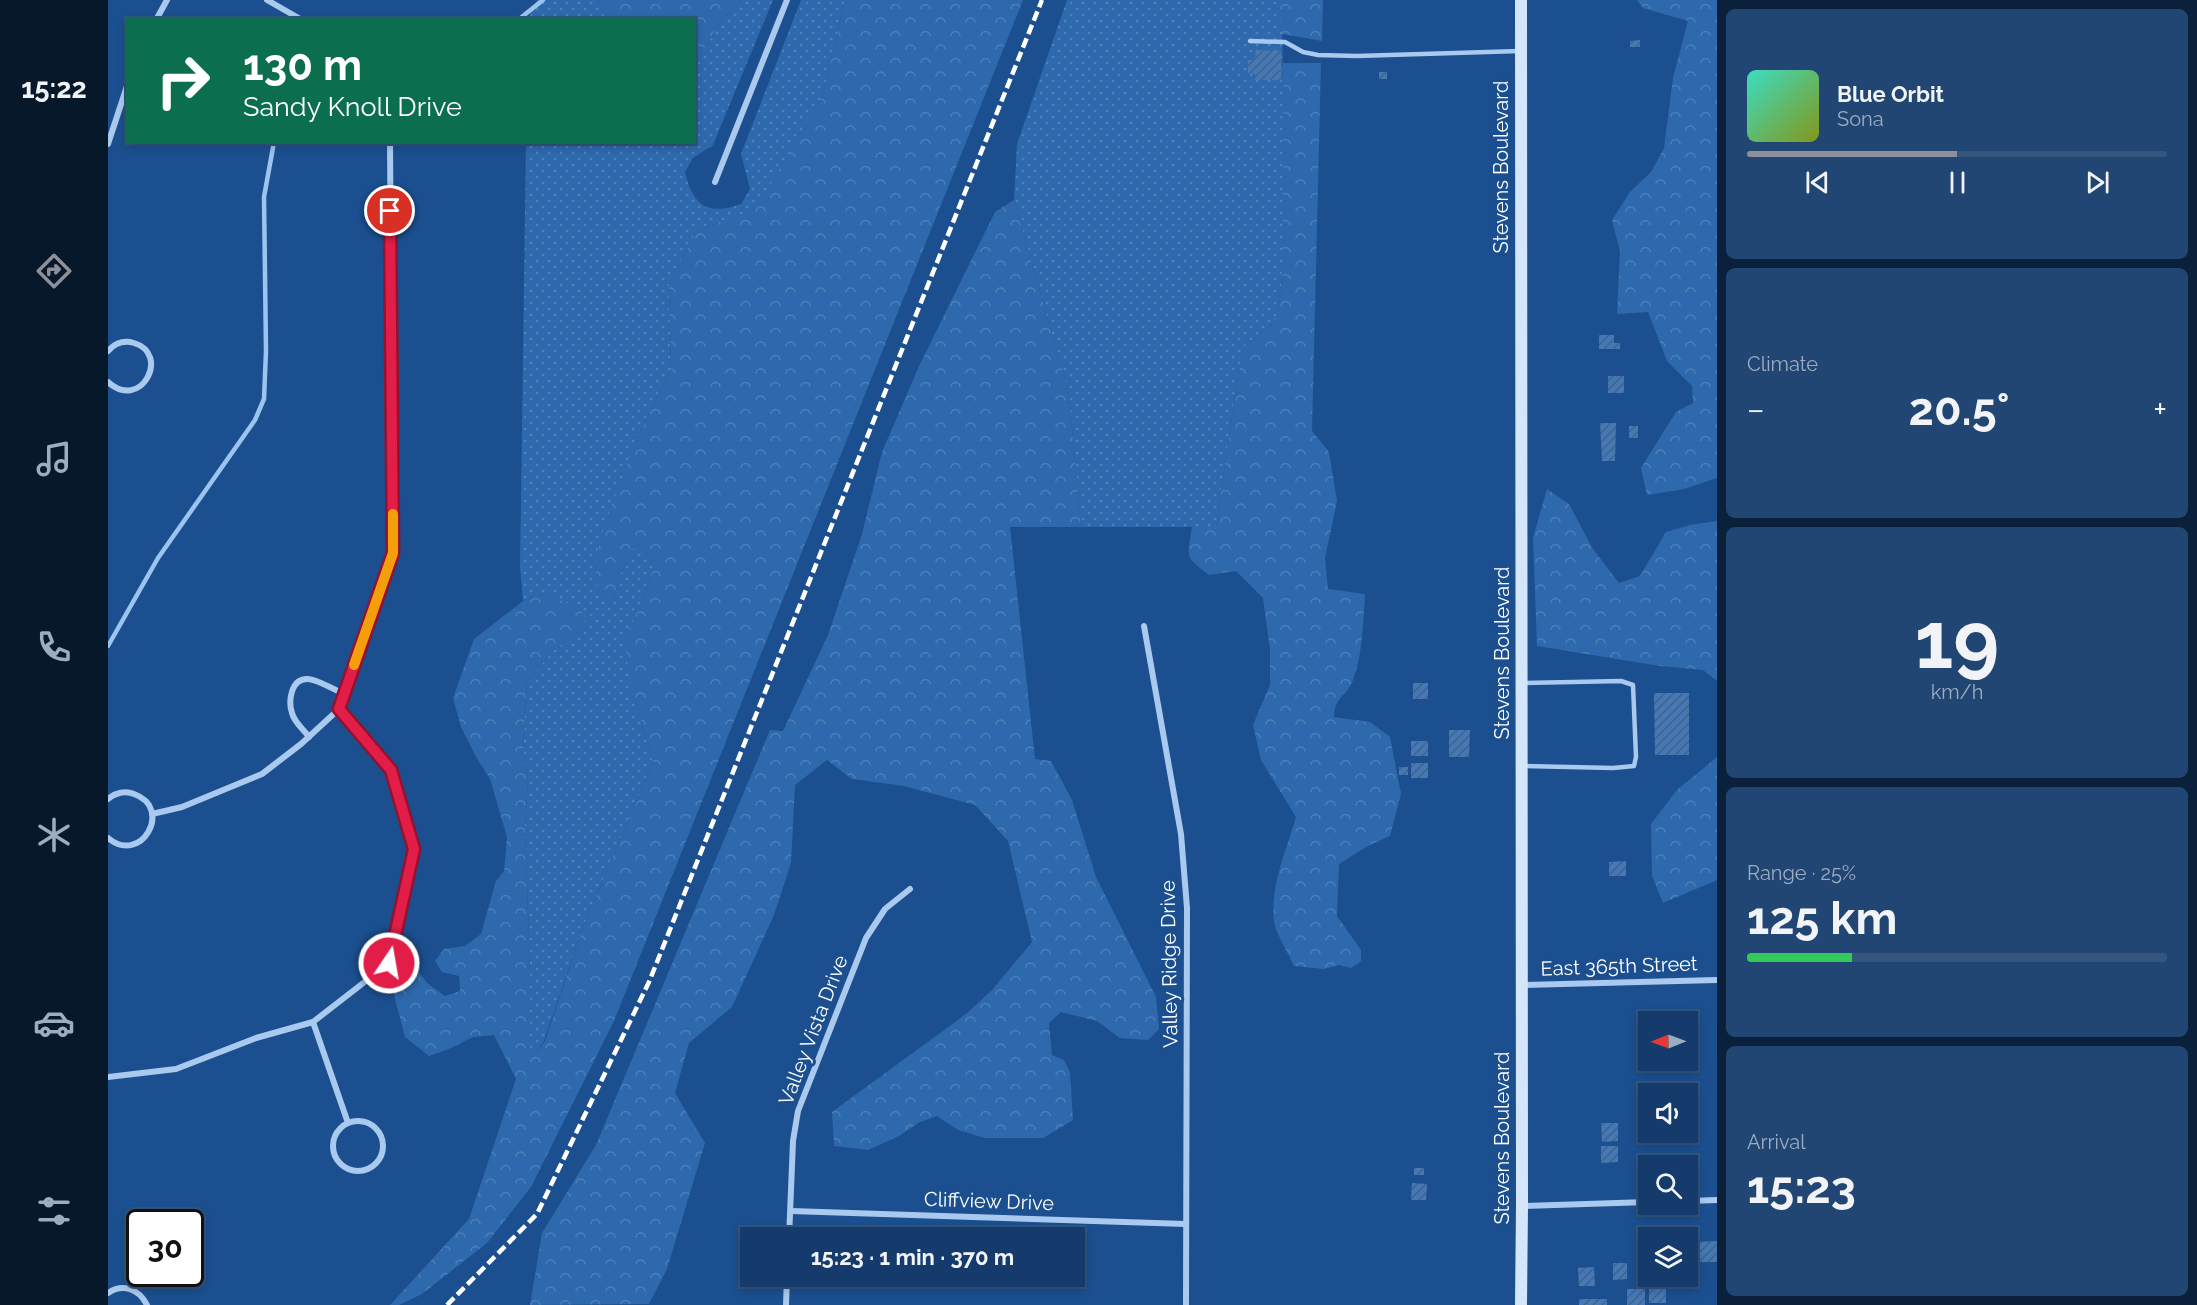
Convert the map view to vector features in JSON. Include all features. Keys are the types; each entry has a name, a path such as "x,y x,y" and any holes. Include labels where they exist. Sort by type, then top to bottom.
{"street":[{"path":"157,18 166,0"},
{"path":"267,0 298,18"},
{"path":"715,182 787,0"},
{"name":"Stevens Boulevard","path":"1521,0 1521,1305"},
{"path":"108,144 126,89"},
{"path":"152,814 182,807 262,774 309,737 339,709 393,553 390,144"},
{"path":"108,351 119,342 136,343 143,348 151,363 148,379 135,389 120,390 108,382"},
{"name":"Valley Ridge Drive","path":"1144,626 1181,834 1187,908 1186,1305"},
{"path":"309,737 292,714 290,695 294,687 300,681 308,679 344,694"},
{"path":"108,1077 176,1069 256,1038 313,1022 389,963 414,849 391,770 339,709"},
{"path":"108,800 120,793 137,795 149,806 152,814 149,831 136,843 128,846 118,844 108,838"},
{"name":"Valley Vista Drive","path":"789,1227 793,1141 798,1111 866,938 885,909 910,889"},
{"name":"East 365th Street","path":"1522,985 1717,980"},
{"path":"313,1022 348,1123"},
{"path":"356,1121 371,1125 382,1138 382,1154 372,1167 364,1171 348,1170 341,1165 333,1151 335,1134 348,1123 356,1121"},
{"path":"1698,1201 1717,1200"},
{"path":"1522,1206 1638,1202"},
{"name":"Cliffview Drive","path":"790,1211 1186,1224"},
{"path":"786,1305 787,1287"},
{"path":"108,1293 120,1288 128,1288 142,1296 147,1305"}],"lane":[{"path":"1250,41 1285,42 1303,52 1318,55 1520,51"},
{"path":"1521,684 1621,681 1634,685 1636,758 1634,766 1613,768 1521,766"}],"green space":[{"path":"537,0 598,0 606,18 529,18"},
{"path":"598,0 742,0 722,20 696,61 696,18 606,18"},
{"path":"742,0 773,0 713,145 693,158 685,172 692,193 698,200 711,208 719,209 741,204 750,189 741,154 801,0 845,0 823,95 756,210 697,230 669,284 671,369 637,438 614,599 621,573 636,543 644,550 654,566 643,599 632,691 653,762 582,930 544,1041 534,1055 530,1048 525,826 528,779 523,752 527,681 553,651 580,630 559,600 545,594 523,601 520,568 526,144 696,144 696,61 722,20"},
{"path":"845,0 1023,0 614,1021 531,1187 487,1243 422,1294 399,1305 390,1305 469,1219 516,1079 494,1035 473,1037 429,1056 405,1037 394,995 396,974 415,966 427,983 445,996 460,991 459,976 442,972 435,961 444,949 465,946 481,934 496,881 504,871 507,837 490,779 461,727 453,698 474,639 523,601 545,594 577,607 587,618 580,630 553,651 527,681 523,752 528,779 525,826 530,1048 534,1055 545,1041 582,930 653,762 632,691 624,640 643,599 654,566 644,550 636,543 621,573 614,599 597,595 596,559 605,523 637,438 671,369 669,284 697,230 756,209 823,95"},
{"path":"1067,0 1278,0 1282,21 1283,271 1277,314 1271,326 1245,345 1237,381 1216,527 1081,527 1069,394 1014,200 1017,144"},
{"path":"1278,0 1323,0 1322,41 1282,34"},
{"path":"1637,0 1717,0 1717,478 1684,489 1647,495 1641,468 1676,412 1693,403 1692,386 1667,361 1648,312 1617,314 1620,251 1612,220 1630,192 1651,172 1664,148 1673,78 1688,21 1643,8"},
{"path":"1283,63 1321,63 1312,431 1329,452 1337,501 1325,558 1328,589 1365,594 1359,659 1351,686 1339,700 1334,717 1370,722 1390,737 1401,794 1390,836 1368,846 1339,864 1337,916 1361,950 1361,961 1351,968 1339,965 1324,969 1294,966 1277,932 1274,922 1274,895 1296,817 1261,760 1253,725 1270,685 1270,650 1263,598 1236,571 1209,575 1189,556 1192,527 1216,527 1237,381 1245,345 1271,326 1277,314 1283,271"},
{"path":"1014,200 1069,394 1081,527 1010,527 1035,759 1051,761 1072,800 1096,877 1156,997 1159,1029 1148,1040 1120,1038 1097,1021 1061,1012 1049,1023 1052,1055 1064,1060 1070,1072 1073,1120 1043,1138 985,1138 958,1130 937,1116 920,1122 899,1136 868,1150 834,1146 832,1112 966,1014 992,990 1032,942 1008,841 975,805 904,786 852,779 827,760 795,785 791,863 774,915 732,1007 689,1043 675,1093 705,1143 667,1269 649,1304 530,1305 542,1233 596,1145 770,730 783,731 828,635 862,534 882,452 920,364 995,212"},
{"path":"1547,489 1569,504 1593,549 1619,583 1640,576 1666,532 1717,521 1717,681 1703,670 1660,666 1537,646 1533,538"},
{"path":"1717,757 1717,880 1663,903 1652,876 1651,824 1677,790"}],"building":[{"path":"1640,40 1640,47 1630,47 1630,41"},
{"path":"1256,50 1281,51 1281,80 1255,80 1255,74 1248,74 1248,60 1255,60"},
{"path":"1379,72 1387,72 1387,79 1379,79"},
{"path":"1599,335 1614,335 1614,343 1620,343 1620,349 1599,349"},
{"path":"1608,376 1624,376 1624,393 1608,393"},
{"path":"1600,423 1616,423 1615,461 1602,461"},
{"path":"1629,426 1638,426 1638,438 1629,438"},
{"path":"1413,683 1428,683 1428,699 1413,699"},
{"path":"1654,693 1689,693 1689,755 1655,755"},
{"path":"1449,730 1470,730 1469,757 1449,757"},
{"path":"1411,741 1428,741 1428,756 1411,756"},
{"path":"1411,763 1428,763 1428,778 1411,778"},
{"path":"1399,767 1408,767 1408,775 1399,775"},
{"path":"1626,861 1626,876 1609,876 1609,862"},
{"path":"1601,1123 1618,1123 1618,1141 1602,1142"},
{"path":"1601,1146 1618,1146 1618,1162 1601,1163"},
{"path":"1414,1168 1424,1168 1424,1175 1414,1175"},
{"path":"1412,1183 1427,1184 1426,1200 1411,1200"},
{"path":"1717,1241 1717,1262 1698,1262 1698,1242"},
{"path":"1613,1263 1627,1263 1627,1279 1613,1280"},
{"path":"1594,1267 1595,1286 1579,1286 1578,1268"},
{"path":"1649,1287 1666,1287 1666,1303 1649,1303"},
{"path":"1627,1289 1645,1289 1645,1305 1627,1305"},
{"path":"1579,1299 1607,1299 1607,1305 1579,1305"}],"waterway":[{"path":"520,18 543,0"},
{"path":"108,646 158,558 255,420 264,399 266,351 264,197 274,144"}],"railway":[{"path":"447,1305 537,1214 649,982 1042,0"}],"slow traffic":[{"path":"354,665 393,553 393,514"}],"route":[{"path":"389,963 414,849 391,770 339,709 393,553 390,211"}]}
